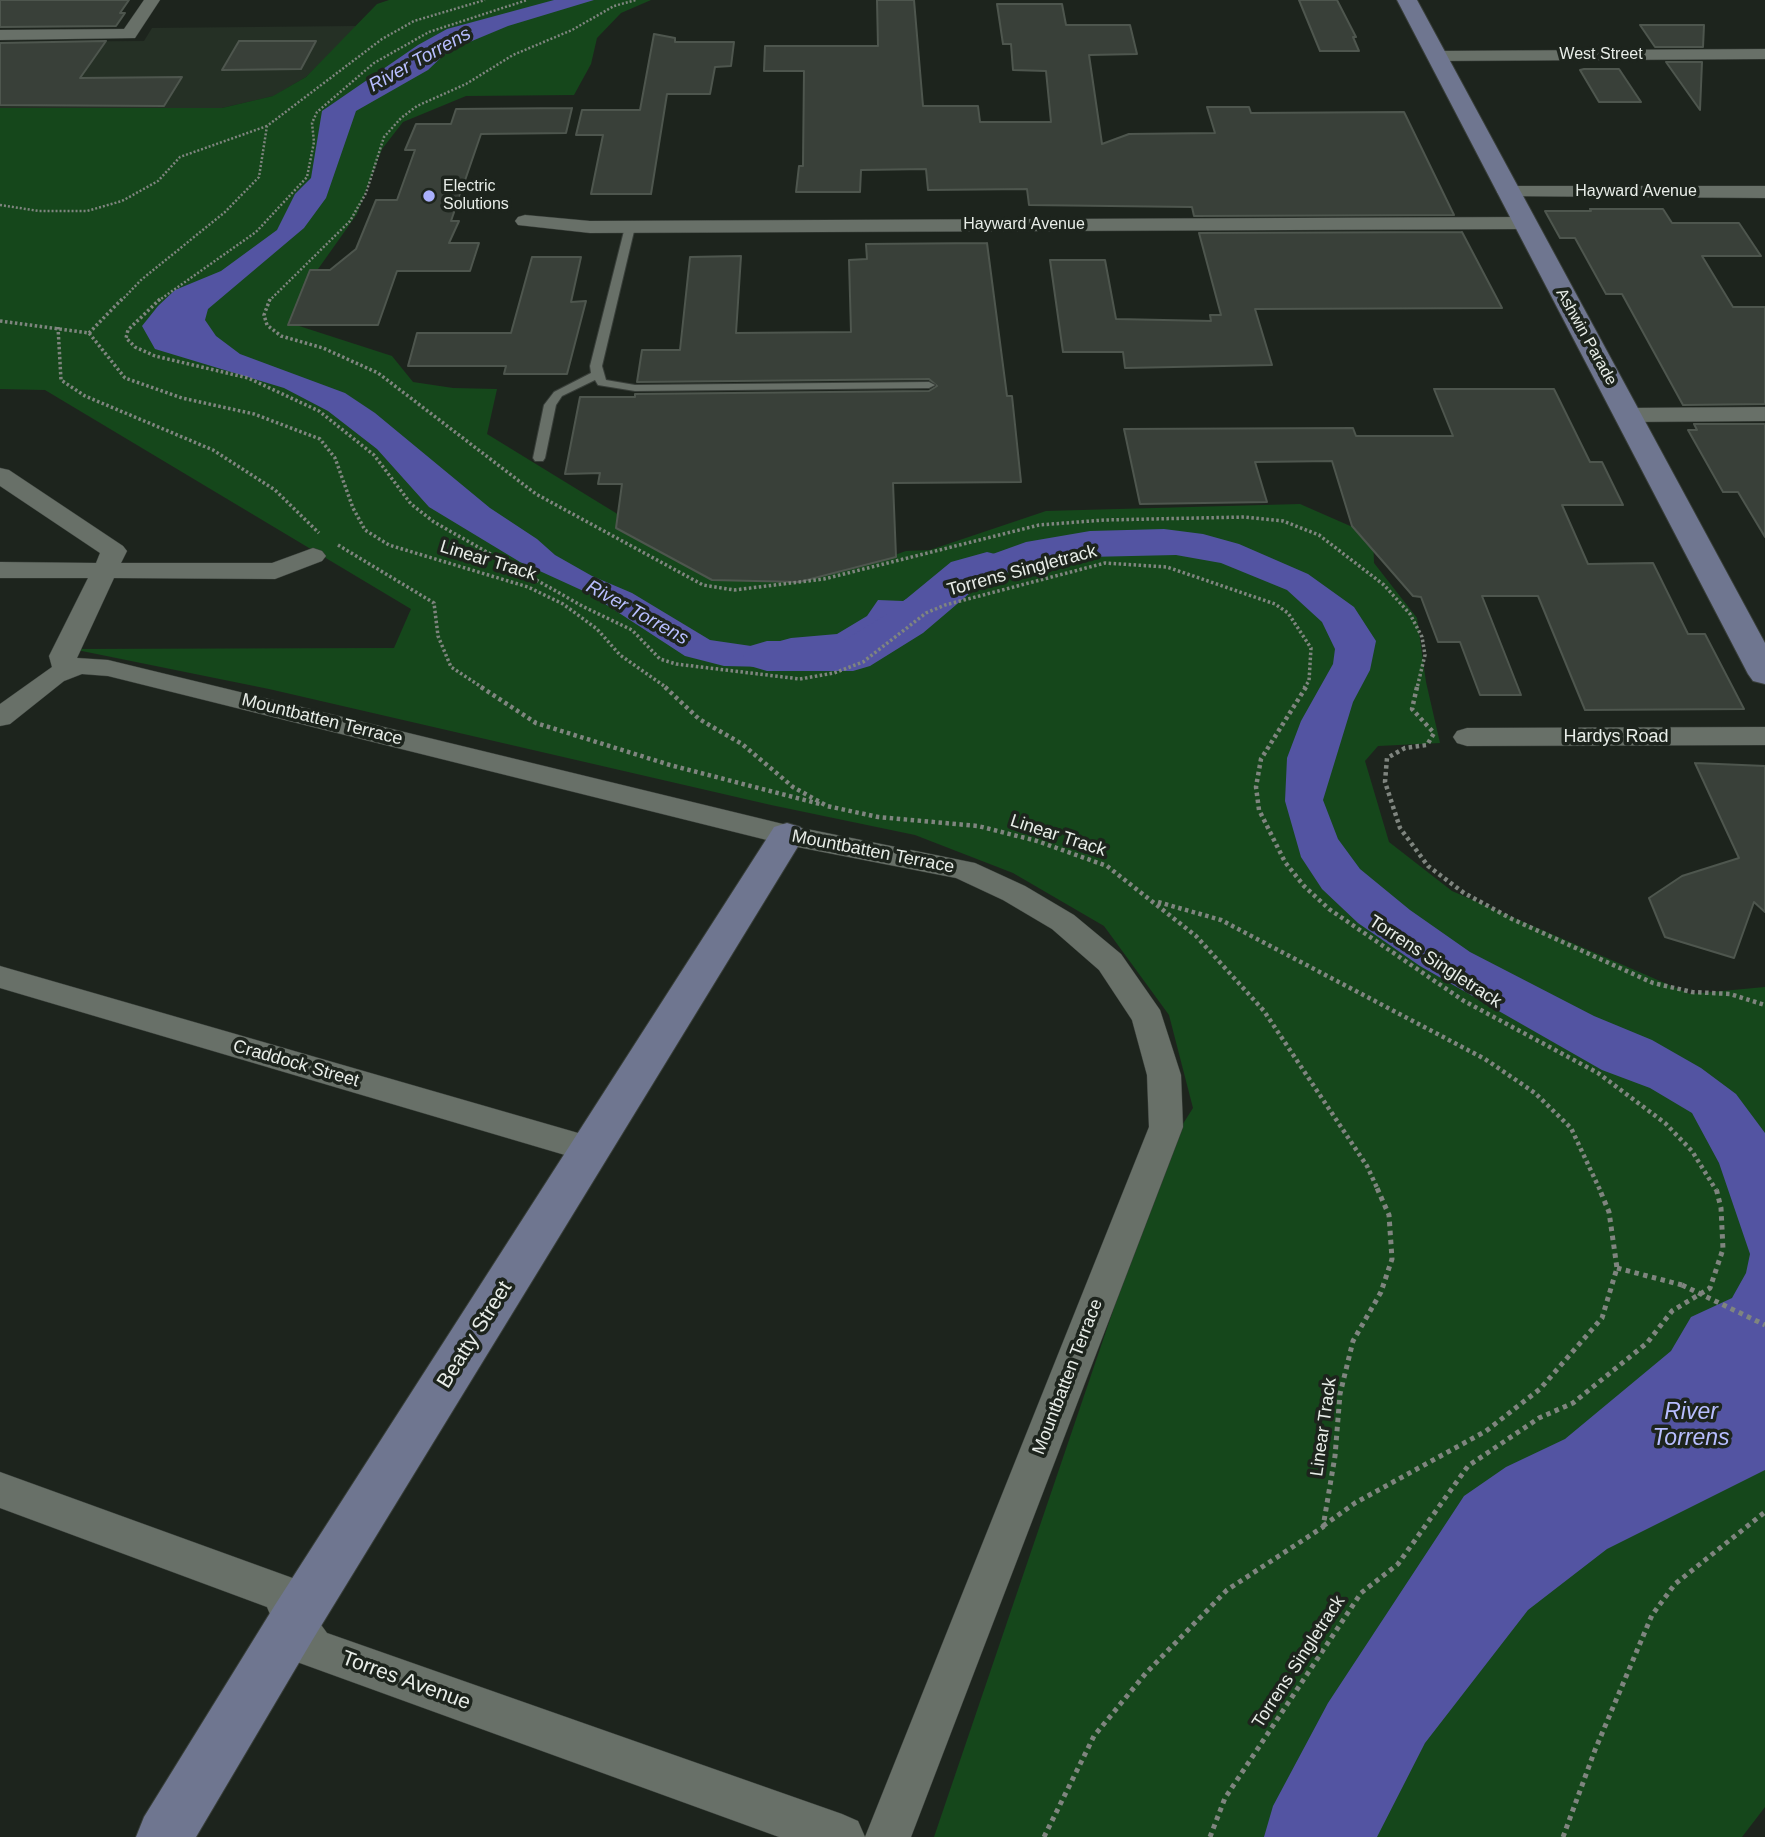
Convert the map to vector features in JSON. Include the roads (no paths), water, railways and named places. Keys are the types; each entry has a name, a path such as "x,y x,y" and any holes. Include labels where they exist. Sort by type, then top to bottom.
{"street":[{"path":"0,35 129,34 152,0"},
{"name":"Ashwin Parade","path":"1407,0 1765,674"},
{"name":"West Street","path":"1437,55 1765,54"},
{"name":"Hayward Avenue","path":"1507,192 1765,192"},
{"name":"Hayward Avenue","path":"525,221 630,227 1524,223"},
{"path":"1628,415 1765,414"},
{"path":"0,475 114,551 64,656 66,670 35,687 0,718"},
{"path":"0,570 275,571 313,556"},
{"name":"Mountbatten Terrace","path":"66,670 94,666 108,668 788,835 964,870 1014,892 1063,922 1110,962 1148,1018 1164,1075 1166,1127 888,1837"},
{"name":"Hardys Road","path":"1467,737 1765,736"},
{"name":"Beatty Street","path":"164,1837 294,1622 788,835"},
{"name":"Craddock Street","path":"0,977 592,1150"},
{"name":"Torres Avenue","path":"0,1490 284,1594 294,1622 312,1648 842,1837"}],"lane":[{"path":"630,227 597,374 602,383 635,388 929,385"},
{"path":"539,458 550,405 558,394 597,374"}],"water":[{"name":"River Torrens","path":"554,0 594,0 508,26 448,51 428,70 356,111 326,198 304,228 208,309 205,320 216,336 240,354 345,393 375,413 490,508 537,539 555,555 592,576 632,593 710,640 758,647 791,638 837,634 867,616 878,600 903,601 976,560 1026,542 1090,531 1164,529 1203,534 1239,544 1308,574 1354,607 1376,641 1370,670 1353,702 1323,800 1338,839 1360,869 1410,910 1470,952 1594,1016 1652,1040 1701,1068 1736,1094 1765,1133 1765,1470 1607,1549 1528,1610 1425,1743 1377,1837 1264,1837 1273,1806 1328,1703 1464,1496 1506,1467 1565,1439 1671,1351 1691,1317 1732,1298 1746,1273 1750,1254 1719,1163 1692,1113 1650,1088 1602,1070 1420,966 1358,923 1322,889 1301,857 1285,801 1287,758 1301,721 1333,664 1335,649 1322,622 1287,590 1221,563 1176,555 1088,557 1000,574 908,616 839,660 810,668 724,666 685,656 590,594 520,562 429,507 377,449 328,411 284,388 155,349 142,326 158,306 175,290 221,271 277,230 295,194 311,178 322,111 418,45 447,29"}],"waterway":[{"name":"River Torrens","path":"767,656 853,656 906,623 967,572 987,566"}],"place":[{"name":"Electric Solutions","path":"429,196"}]}
